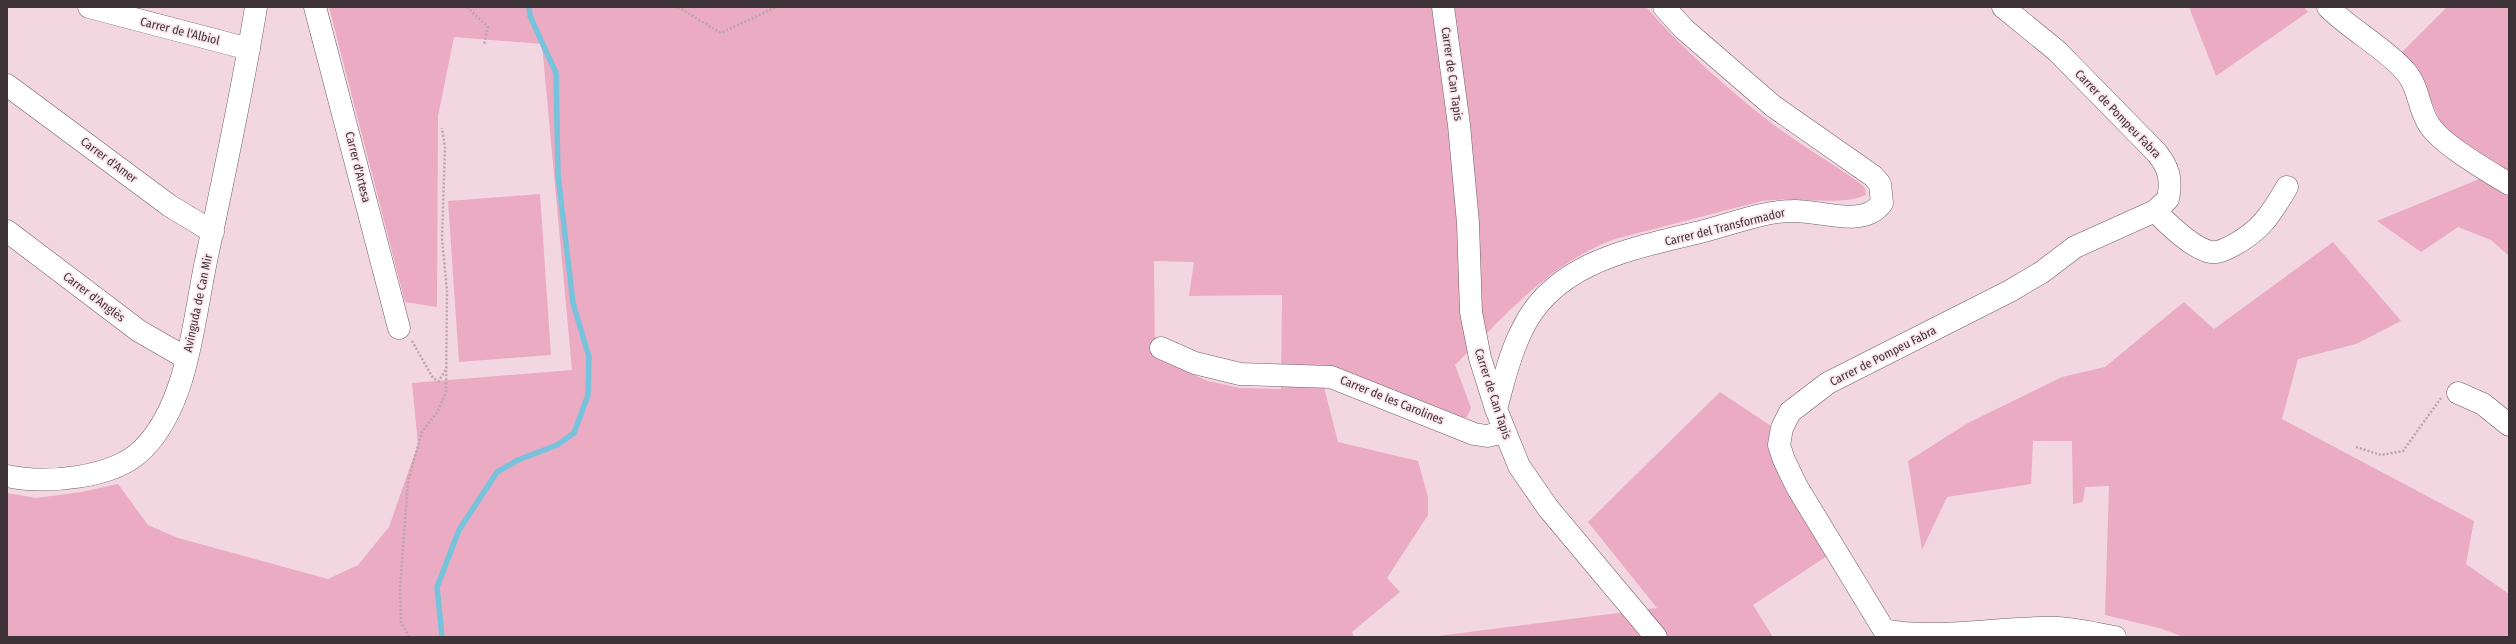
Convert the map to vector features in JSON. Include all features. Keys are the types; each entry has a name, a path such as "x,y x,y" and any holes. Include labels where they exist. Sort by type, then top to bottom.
{"street":[{"name":"Carrer de l'Albiol","path":"89,7 249,49"},
{"name":"Avinguda de Can Mir","path":"7,476 44,480 91,474 131,458 150,442 168,415 180,382 186,358 213,232 256,7"},
{"name":"Carrer d'Artesa","path":"315,7 399,328"},
{"name":"Carrer de Can Tapis","path":"1443,7 1459,125 1468,223 1471,312 1480,358 1496,410 1519,466 1548,508 1656,637"},
{"name":"Carrer del Transformador","path":"1496,410 1520,332 1549,293 1561,281 1580,269 1633,249 1775,212 1806,211 1859,216 1870,214 1882,203 1880,184 1873,176 1773,106 1684,29 1664,7"},
{"name":"Carrer de Pompeu Fabra","path":"2003,7 2057,51 2167,165 2170,176 2168,200 2155,211 2074,247 2042,272 2010,291 1828,383 1790,412 1782,428 1779,445 1796,487 1884,630 1898,633 1923,633 2058,628 2115,637"},
{"path":"2328,7 2347,25 2392,58 2406,72 2418,92 2426,118 2435,132 2509,184"},
{"name":"Carrer d'Amer","path":"7,85 170,206 213,232"},
{"path":"2155,211 2187,239 2204,249 2216,252 2234,245 2260,228 2287,187"},
{"name":"Carrer d'Anglès","path":"7,231 139,331 186,358"},
{"name":"Carrer de les Carolines","path":"1160,348 1195,363 1240,374 1331,376 1474,434 1487,436 1504,432"},
{"path":"2458,393 2483,404 2509,425"}],"path":[{"path":"466,7 488,27 484,44"},
{"path":"678,7 721,33 776,7"},
{"path":"409,637 402,622 400,588 408,481 422,432 438,410 446,392 448,365 446,267 442,239 445,147 442,128"},
{"path":"399,328 415,345 425,367 433,378 439,381 448,365"},
{"path":"2356,447 2381,455 2403,451 2439,399 2458,393"}],"shaded area":[{"path":"329,7 1646,7 1691,54 1740,98 1784,132 1857,181 1865,188 1866,195 1843,200 1829,201 1762,201 1615,239 1591,249 1569,262 1529,293 1455,365 1471,408 1467,417 1461,418 1318,364 1338,442 1418,461 1428,497 1428,515 1387,578 1400,592 1352,632 1354,637 7,637 7,493 36,498 81,492 118,484 148,525 178,538 328,579 358,565 389,527 418,444 412,383 572,370 542,44 454,37 438,116 437,307 405,302","holes":["1154,261 1194,262 1189,296 1282,295 1281,389 1240,388 1208,381 1155,358"]},
{"path":"2189,7 2304,7 2308,12 2216,76"},
{"path":"2447,7 2509,7 2509,174 2443,127 2421,79 2400,54"},
{"path":"2484,177 2509,193 2509,256 2491,240 2458,227 2421,252 2377,221"},
{"path":"540,194 551,355 459,362 448,201"},
{"path":"2333,242 2401,321 2356,344 2298,359 2282,419 2474,521 2466,564 2509,594 2509,637 2184,637 2159,628 2105,615 2109,486 2085,487 2083,502 2073,504 2072,441 2033,441 2031,484 1947,497 1922,550 1908,461 1968,423 2062,377 2105,367 2184,302 2214,329"},
{"path":"1720,392 1771,426 1769,445 1774,465 1827,556 1753,605 1773,637 1430,637 1657,608 1588,522"}],"waterway":[{"path":"442,637 437,587 459,530 497,472 518,460 557,445 574,433 588,395 589,357 573,303 558,175 556,73 530,16 529,7"}]}
